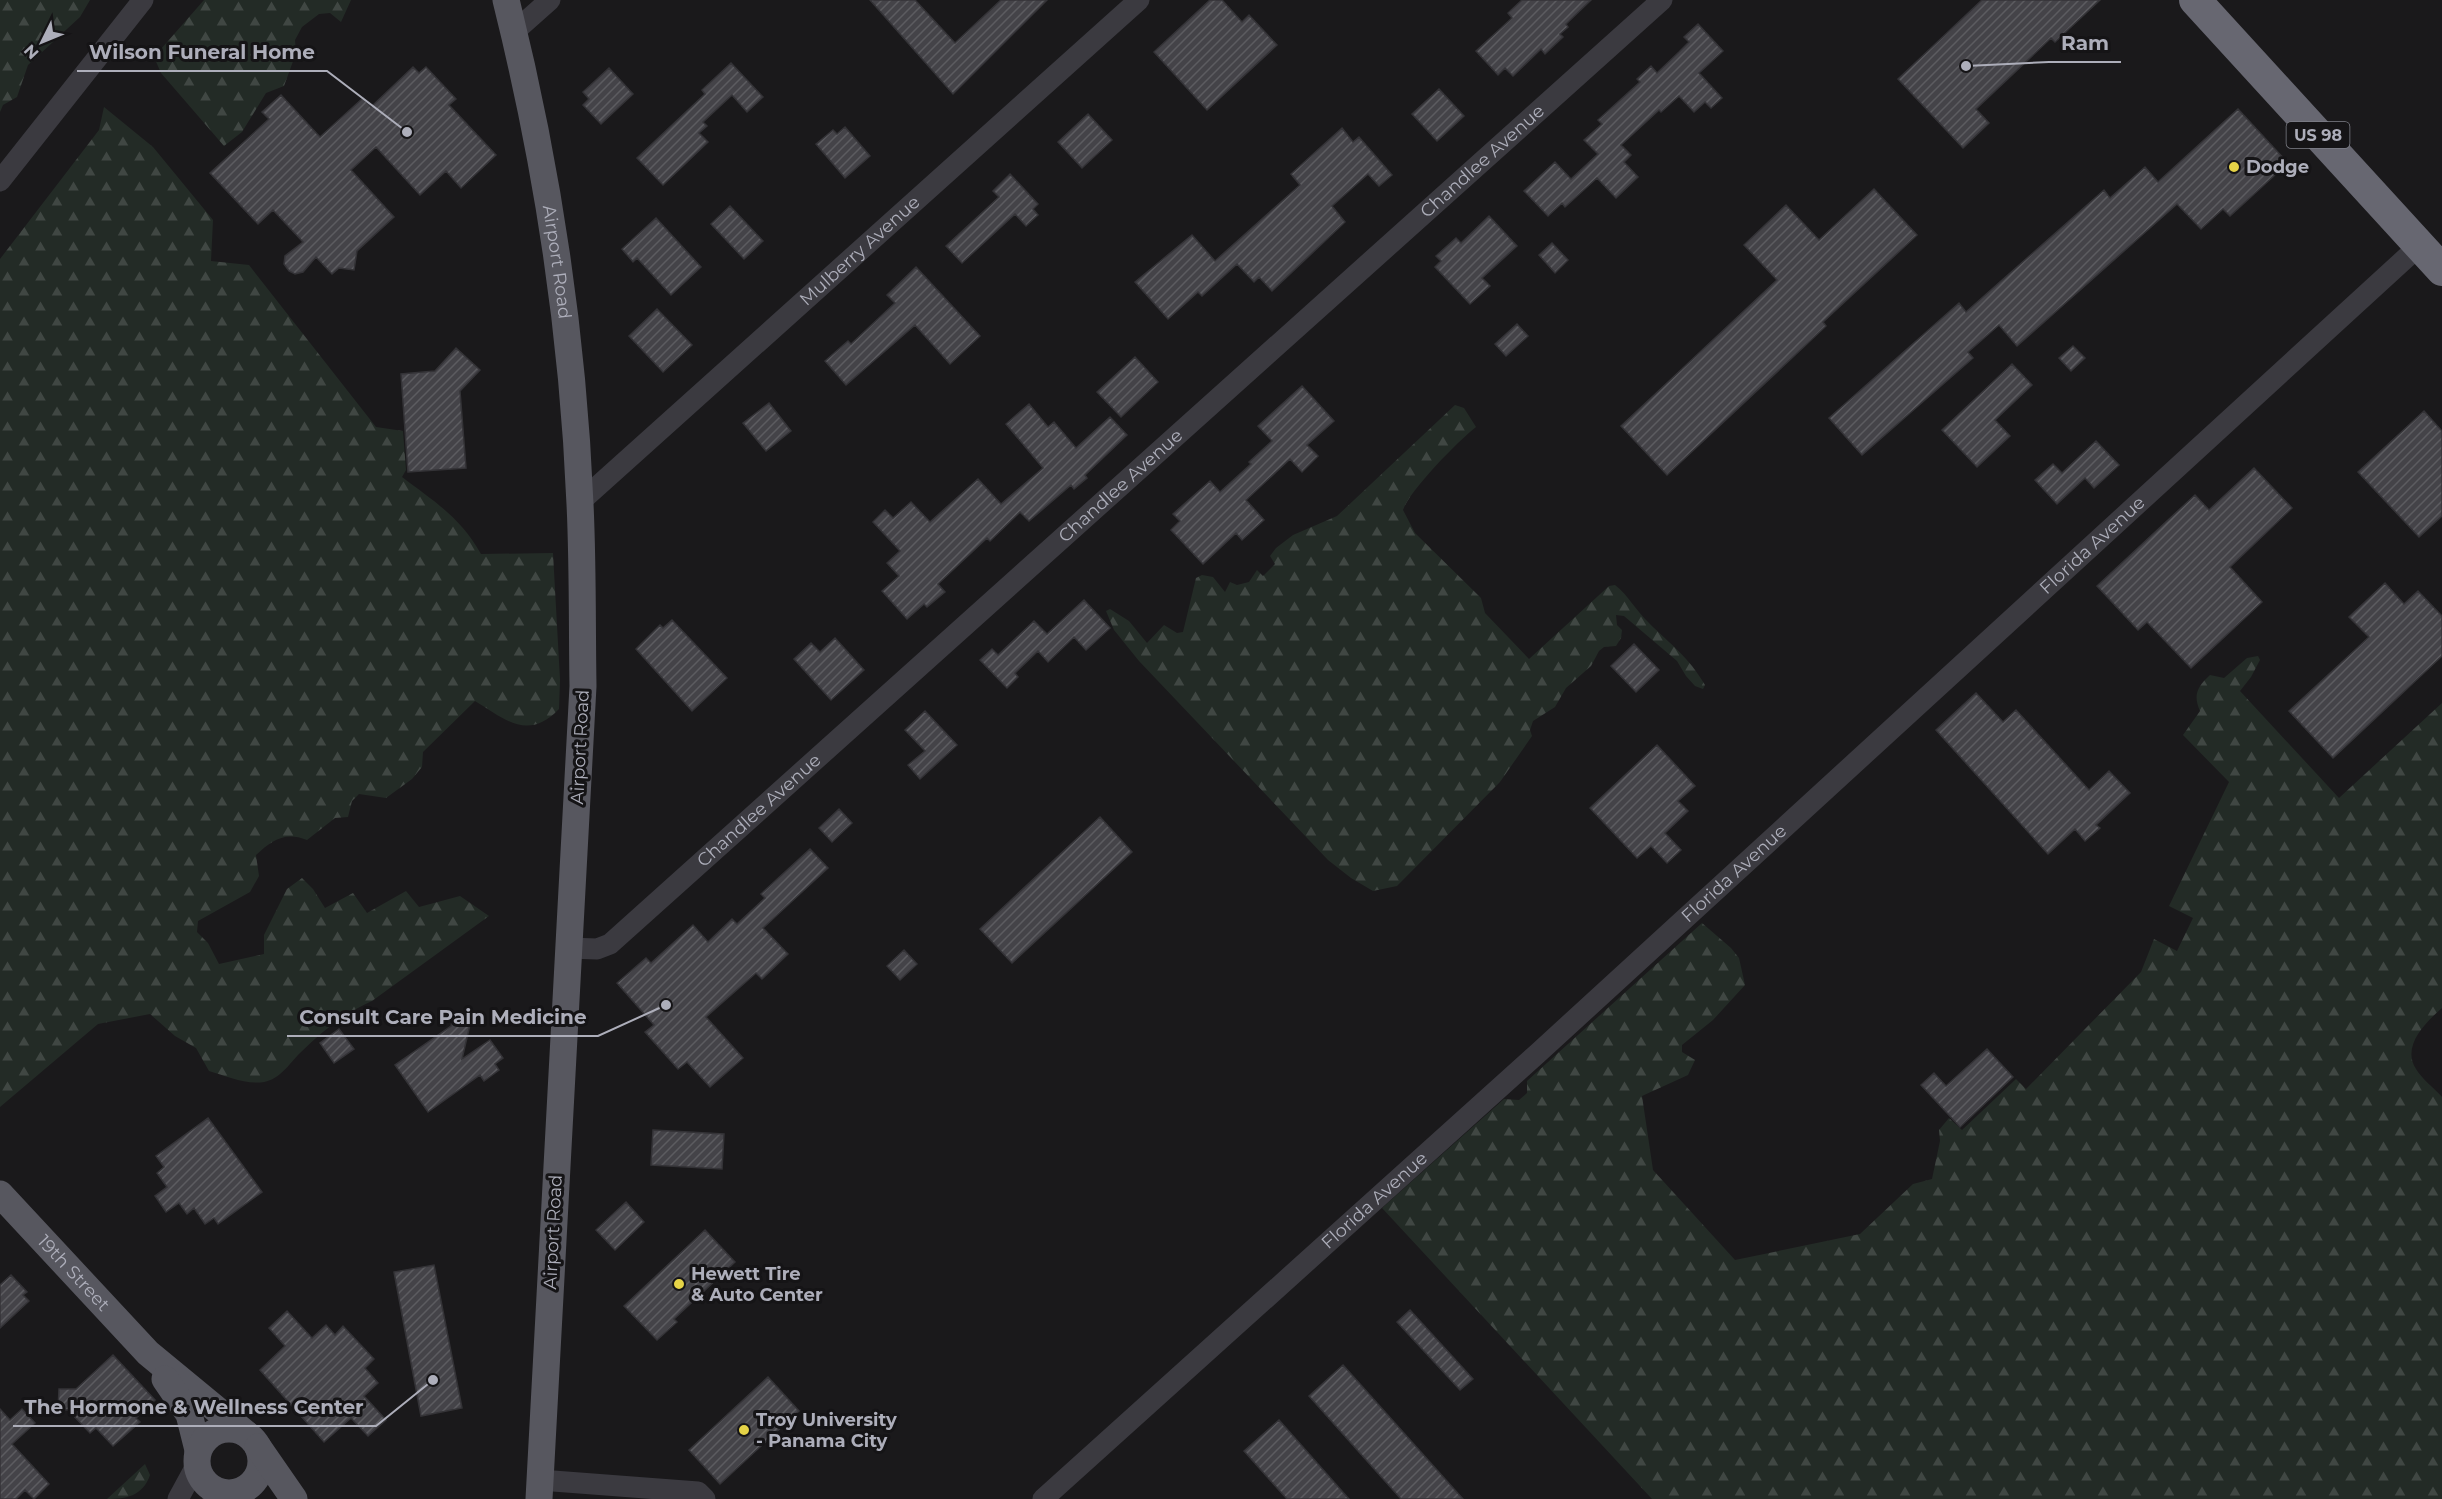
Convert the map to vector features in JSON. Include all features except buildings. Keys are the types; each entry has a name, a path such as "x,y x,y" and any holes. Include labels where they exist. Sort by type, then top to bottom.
{"highway":[{"name":"US 98","path":"2195,0 2442,270"}],"main road":[{"name":"Airport Road","path":"506,0 536,139 556,262 573,407 580,502 583,686 539,1489"},
{"name":"19th Street","path":"0,1194 148,1353 252,1440 294,1499"},
{"name":"19th Street","path":"148,1353 189,1414 198,1457"},
{"path":"232,1429 252,1440 261,1461 258,1475 249,1486 236,1496 216,1491 204,1482 198,1457 206,1438 218,1431 232,1429"}],"street":[{"path":"0,181 143,0"},
{"path":"514,32 550,0"},
{"name":"Mulberry Avenue","path":"580,502 1139,0"},
{"name":"Chandlee Avenue","path":"569,948 599,949 610,944 1662,0"},
{"name":"Florida Avenue","path":"1043,1499 1546,1046 2419,246"},
{"path":"177,1499 198,1457"},
{"path":"539,1489 698,1492 705,1499"}],"green space":[{"path":"0,0 90,0 80,17 28,65 17,97 3,105 0,112"},
{"path":"204,0 351,0 341,22 330,13 319,14 302,27 295,40 296,53 284,86 266,93 242,132 224,146 161,73 154,57"},
{"path":"104,107 153,147 213,220 211,261 249,265 376,427 403,431 406,470 402,477 455,520 481,554 553,553 560,680 559,709 548,719 527,726 507,720 475,701 423,752 422,767 412,779 386,798 359,794 352,801 348,817 335,818 307,840 292,836 273,841 256,855 259,876 250,892 198,921 197,932 208,943 219,964 264,954 264,935 287,889 302,878 313,889 325,908 353,893 367,913 406,891 419,907 460,896 489,916 372,1001 352,1011 334,1024 308,1045 275,1078 257,1083 236,1080 209,1071 196,1048 175,1036 150,1014 98,1024 0,1107 0,259 99,130"},
{"path":"1455,405 1464,408 1476,427 1424,479 1403,510 1415,533 1481,598 1485,613 1529,659 1609,586 1615,585 1645,619 1686,659 1705,685 1703,689 1695,686 1677,661 1624,616 1616,615 1617,625 1622,630 1621,638 1616,646 1604,647 1599,651 1591,666 1566,688 1555,707 1533,721 1530,730 1532,736 1500,782 1397,886 1373,891 1328,860 1139,661 1114,630 1106,611 1110,609 1129,621 1147,643 1164,625 1177,633 1183,632 1196,578 1202,575 1213,577 1225,592 1230,582 1237,585 1249,582 1257,570 1263,576 1275,564 1270,556 1276,548 1293,535 1337,516"},
{"path":"2258,656 2260,660 2240,691 2339,798 2442,703 2442,1008 2417,1035 2411,1052 2416,1069 2442,1097 2442,1499 1652,1499 1382,1208 1504,1099 1519,1100 1527,1093 1527,1081 1702,923 1739,958 1745,985 1713,1020 1682,1045 1682,1052 1695,1060 1688,1075 1642,1096 1653,1170 1735,1260 1860,1234 1913,1184 1932,1179 1940,1141 1939,1130 1949,1118 1962,1130 2016,1079 2026,1089 2141,972 2154,939 2177,951 2193,918 2169,906 2229,782 2183,735 2200,711 2197,696 2199,687 2206,679 2210,675 2224,678 2247,658"},
{"path":"145,1464 150,1475 143,1488 127,1497 107,1499"}],"place":[{"name":"Ram","path":"1966,66"},
{"name":"Wilson Funeral Home","path":"407,132"},
{"name":"Dodge","path":"2234,167"},
{"name":"Consult Care Pain Medicine","path":"666,1005"},
{"name":"Hewett Tire & Auto Center","path":"679,1284"},
{"name":"The Hormone & Wellness Center","path":"433,1380"},
{"name":"Troy University - Panama City","path":"744,1430"}]}
